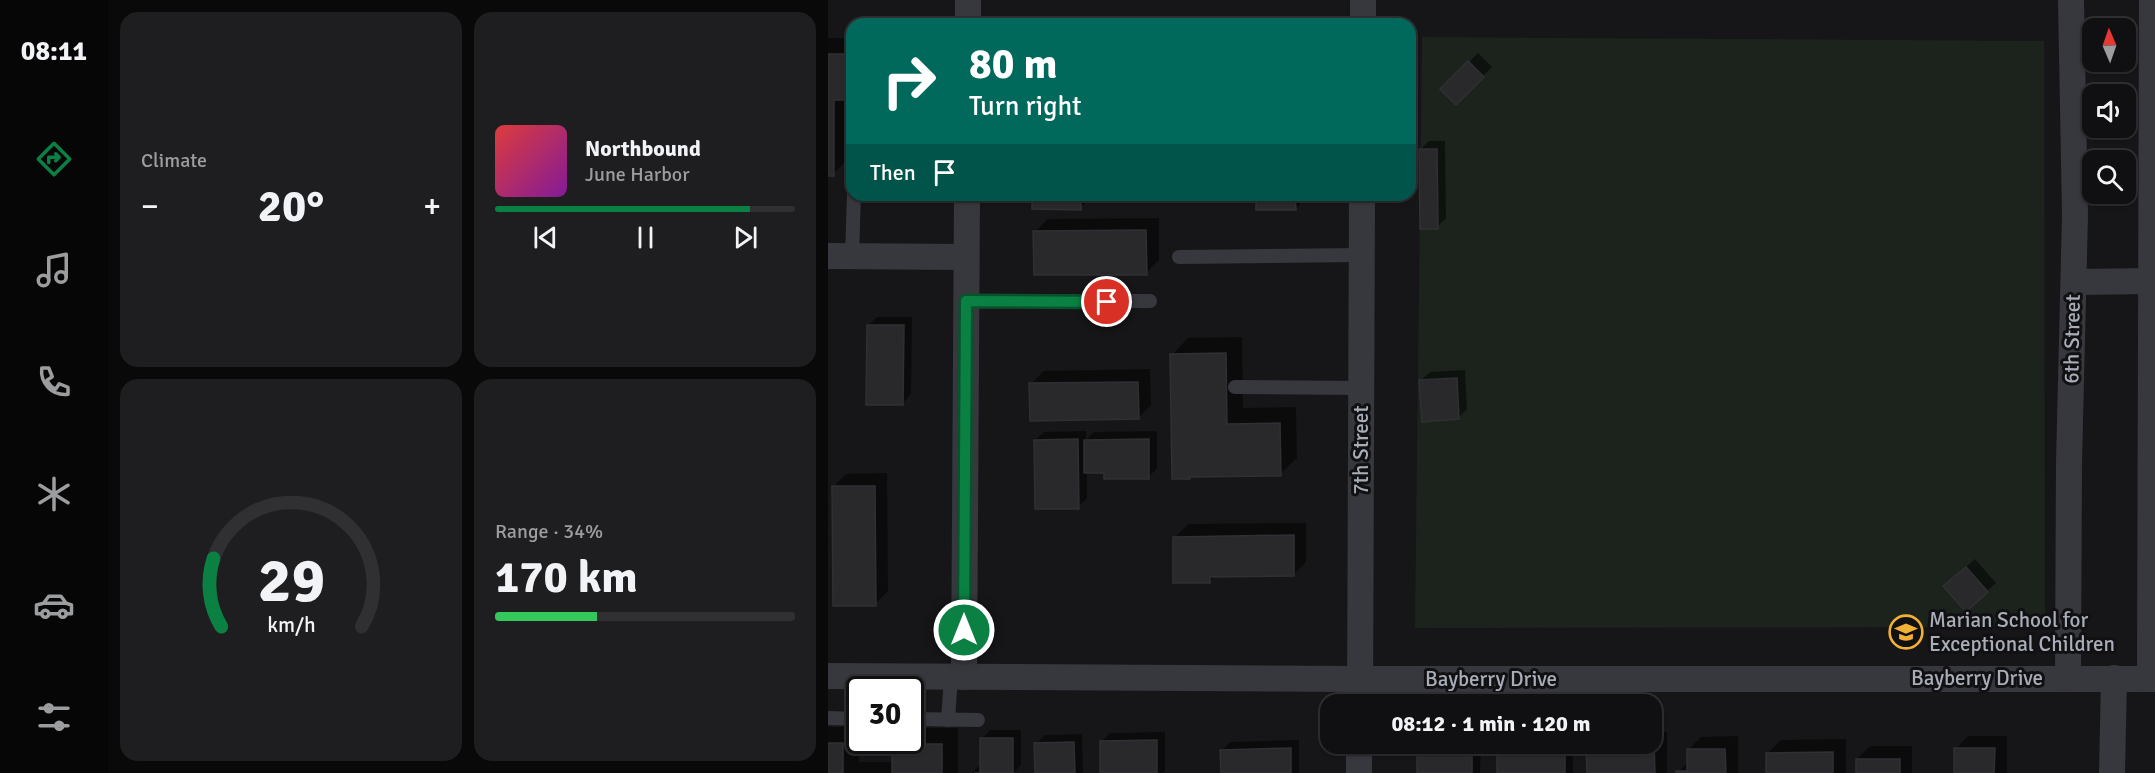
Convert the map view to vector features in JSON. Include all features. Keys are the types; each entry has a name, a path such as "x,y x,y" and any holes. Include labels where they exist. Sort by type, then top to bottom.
{"street":[{"path":"968,0 968,18"},
{"path":"1363,0 1363,18"},
{"name":"6th Street","path":"2068,678 2069,464 2075,215 2071,0"},
{"path":"2152,0 2153,679"},
{"path":"957,677 967,201"},
{"name":"7th Street","path":"1360,694 1362,201"},
{"path":"840,256 966,257"},
{"path":"2074,282 2154,281"},
{"name":"Bayberry Drive","path":"828,676 2153,679"},
{"path":"2112,773 2114,678"},
{"path":"1359,754 1359,773"}],"lane":[{"path":"840,256 853,201"},
{"path":"1179,257 1362,255"},
{"path":"966,301 1150,302"},
{"path":"1235,387 1361,388"},
{"path":"948,720 957,677"},
{"path":"828,718 846,718"},
{"path":"924,719 978,720"}],"shaded area":[{"path":"1422,37 2044,41 2045,627 1415,628"}],"building":[{"path":"828,54 846,54 846,100 834,100 834,176 828,176"},
{"path":"1468,61 1484,77 1456,105 1440,89"},
{"path":"1419,149 1437,149 1438,229 1420,229"},
{"path":"1032,201 1081,201 1081,210 1032,209"},
{"path":"1256,201 1295,201 1296,210 1256,210"},
{"path":"1146,230 1147,275 1034,275 1033,231"},
{"path":"867,325 904,325 903,405 866,405"},
{"path":"1226,353 1227,424 1280,423 1281,476 1172,479 1170,354"},
{"path":"1457,378 1459,419 1422,422 1419,380"},
{"path":"1138,382 1139,419 1030,421 1029,383"},
{"path":"1078,439 1079,509 1035,509 1034,440"},
{"path":"1149,439 1149,479 1104,479 1104,473 1084,473 1084,440"},
{"path":"832,486 875,486 876,606 833,606"},
{"path":"1294,535 1294,576 1210,577 1210,583 1173,583 1173,537"},
{"path":"1966,567 1988,592 1966,612 1943,586"},
{"path":"980,738 1013,738 1013,773 980,773"},
{"path":"1157,740 1157,773 1100,773 1100,741"},
{"path":"1074,742 1075,773 1035,773 1034,743"},
{"path":"828,743 843,743 843,773 828,773"},
{"path":"924,744 942,744 942,773 892,773 892,754 924,754"},
{"path":"1291,748 1291,773 1221,773 1220,750"},
{"path":"1954,748 1995,748 1994,773 1954,773"},
{"path":"1687,749 1725,749 1726,773 1676,773 1676,771 1687,771"},
{"path":"1833,752 1833,773 1766,773 1766,753"},
{"path":"1497,754 1565,754 1565,773 1497,773"},
{"path":"1586,754 1654,754 1655,773 1587,773"},
{"path":"1417,757 1472,757 1472,773 1417,773"},
{"path":"1856,759 1900,759 1900,773 1856,773"}],"place":[{"name":"Marian School for Exceptional Children","path":"1906,632"}],"route":[{"path":"964,630 966,301 1107,302"}]}
